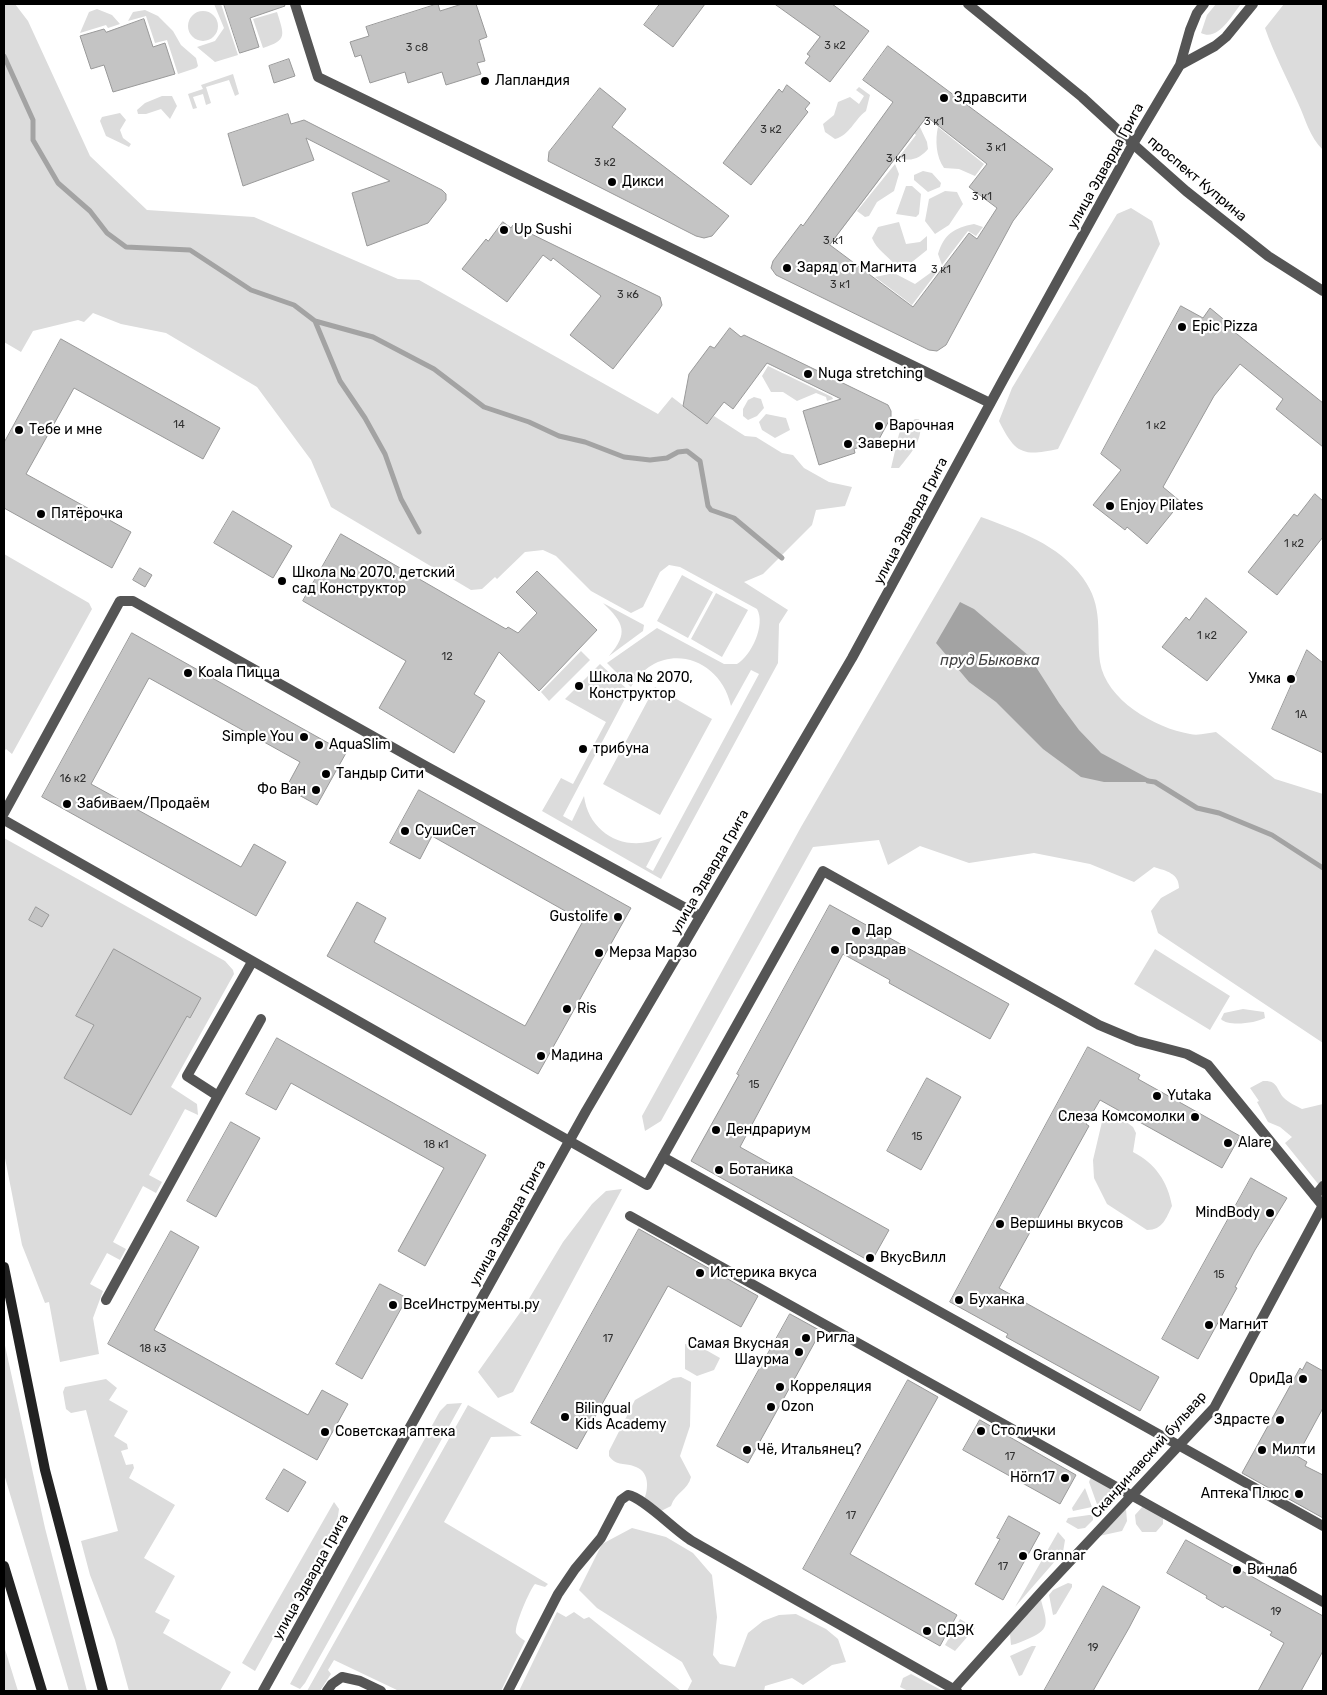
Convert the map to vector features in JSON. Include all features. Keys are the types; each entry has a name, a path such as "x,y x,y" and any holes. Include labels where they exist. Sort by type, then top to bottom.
{"main road":[{"path":"4,1267 45,1470 103,1691"},
{"path":"4,1566 42,1691"}],"street":[{"path":"295,4 318,77 990,402"},
{"name":"проспект Куприна","path":"968,4 1082,97 1186,191 1268,256 1323,291"},
{"name":"улица Эдварда Грига","path":"263,1691 571,1140 852,658 990,402 1133,144 1180,66 1190,30 1197,13 1204,4"},
{"name":"улица Эдварда Грига","path":"1180,66 1226,38 1253,4"},
{"path":"4,813 120,601 132,601 434,771 700,916"},
{"path":"4,820 252,962 571,1140 647,1185 823,871 1100,1025 1137,1041 1187,1054 1208,1065 1323,1206"},
{"path":"218,1096 187,1076 252,962"},
{"path":"106,1300 261,1019"},
{"path":"662,1157 1323,1526"},
{"path":"1315,1196 1323,1186"},
{"name":"Скандинавский бульвар","path":"954,1690 1214,1408 1323,1206"},
{"path":"630,1216 1323,1602"},
{"path":"508,1691 558,1594 574,1568 601,1538 621,1500 628,1495 641,1500 676,1532 692,1542 954,1690"},
{"path":"327,1691 332,1684 342,1677 360,1681 381,1691"}],"shaded area":[{"path":"4,4 15,4 28,21 90,156 147,210 254,217 398,279 419,280 658,414 672,397 707,424 714,416 745,436 756,437 782,453 793,455 804,468 829,482 852,487 845,506 816,510 812,525 763,574 744,582 788,610 779,624 778,663 661,879 542,811 561,778 573,784 606,722 565,699 600,664 629,691 563,816 572,821 584,796 587,810 594,821 602,831 612,838 636,843 649,842 662,837 646,867 653,871 759,674 751,670 731,706 725,689 715,675 702,665 687,659 672,658 657,663 643,672 631,687 607,663 657,628 724,664 737,664 747,654 756,640 760,623 757,609 680,567 669,565 660,572 643,607 631,613 591,591 556,556 543,550 525,552 497,579 495,577 482,589 471,590 331,507 311,460 257,387 166,333 121,324 93,313 84,322 78,320 33,331 21,352 4,342"},
{"path":"214,4 221,4 238,55 215,62 197,47 215,41 224,28"},
{"path":"1216,4 1241,4 1219,31 1207,35 1201,33 1207,15"},
{"path":"1284,4 1323,4 1323,150 1308,128 1265,28"},
{"path":"97,9 112,15 120,24 108,28 106,25 80,33 89,12"},
{"path":"145,10 158,16 173,31 181,45 196,58 198,66 196,68 178,74 167,40 155,43 146,16 128,21 133,12"},
{"path":"203,11 213,16 218,26 213,36 203,41 193,36 188,26 193,16"},
{"path":"277,12 282,36 277,42 263,48 253,19"},
{"path":"233,74 239,94 235,96 229,80 206,87 211,103 206,105 203,94 193,97 197,108 193,109 188,94 203,89 201,85"},
{"path":"859,87 870,95 866,111 848,131 835,139 825,132 823,124 834,115 838,102 850,97 859,104 864,96 856,90"},
{"path":"162,96 172,96 177,106 170,119 161,109 146,114 138,114 137,110 145,103"},
{"path":"120,113 126,120 120,130 123,138 131,144 129,147 106,136 100,121 102,117"},
{"path":"919,125 927,142 928,149 915,159 907,160 899,157 916,135 914,133"},
{"path":"938,127 984,164 975,176 959,169 944,168 939,159 937,148"},
{"path":"895,164 899,174 894,191 877,202 869,216 865,217 857,211"},
{"path":"923,171 932,173 941,183 940,187 928,192 914,180 914,175"},
{"path":"906,186 912,186 921,194 919,214 916,217 896,214"},
{"path":"945,191 957,192 963,204 949,225 935,234 925,221 929,199"},
{"path":"1131,208 1152,221 1160,244 1058,449 1036,452 1021,450 1010,440 999,421 1012,388 1117,214"},
{"path":"899,222 906,244 920,242 927,236 927,250 907,266 895,265 879,249 872,238 878,227"},
{"path":"974,224 983,227 976,236 968,231 942,265 938,254 943,241 955,230"},
{"path":"933,271 937,272 912,305 875,277 894,273 915,284"},
{"path":"768,366 833,399 827,401 826,397 816,393 797,401 783,392 771,392 762,376"},
{"path":"754,397 761,399 764,408 757,416 748,420 743,416 743,409 748,400"},
{"path":"766,414 786,418 790,430 775,438 762,430 759,422"},
{"path":"915,419 919,419 920,426 916,445 899,468 891,468 899,434 902,428"},
{"path":"981,517 1023,533 1050,547 1073,566 1083,578 1090,589 1097,609 1100,662 1104,676 1122,700 1134,710 1162,726 1176,731 1196,735 1216,732 1275,779 1323,794 1323,1043 1158,933 1151,911 1161,898 1179,888 1177,879 1167,871 1154,867 1134,882 1090,864 1034,853 969,863 920,846 888,865 879,840 813,847 661,1121 645,1131 642,1116 801,827"},
{"path":"4,554 89,603 92,609 12,754 6,749 4,752"},
{"path":"682,575 713,592 688,638 657,621"},
{"path":"716,593 748,610 722,657 691,639"},
{"path":"603,603 644,625 643,631 609,656 619,641 621,628 616,616"},
{"path":"581,651 590,660 549,701 541,692"},
{"path":"655,687 712,719 660,815 603,784"},
{"path":"4,838 225,961 234,974 171,1087 197,1104 198,1115 185,1109 149,1175 162,1182 156,1193 143,1186 113,1242 126,1249 120,1260 107,1253 90,1284 103,1291 93,1318 99,1354 60,1362 49,1302 45,1303 22,1245 4,1153"},
{"path":"1155,949 1230,996 1210,1030 1134,984"},
{"path":"1243,1009 1264,1012 1265,1018 1236,1024 1221,1019 1224,1013"},
{"path":"1263,1081 1274,1084 1284,1098 1302,1109 1323,1104 1323,1190 1285,1143 1292,1137 1280,1127 1268,1122 1257,1102 1259,1101 1250,1088"},
{"path":"1108,1108 1133,1127 1136,1133 1133,1152 1148,1162 1164,1181 1172,1206 1166,1219 1157,1228 1147,1230 1107,1204 1094,1178 1093,1160 1105,1109"},
{"path":"622,1189 513,1392 498,1398 478,1372 524,1307 563,1242 592,1204 606,1191"},
{"path":"4,1341 45,1528 87,1691 69,1691 4,1474"},
{"path":"685,1344 699,1346 720,1358 714,1370 697,1376 685,1369"},
{"path":"681,1377 691,1382 690,1426 680,1456 691,1477 671,1506 661,1511 643,1502 647,1483 641,1470 615,1462 609,1456 609,1451 635,1400 673,1378"},
{"path":"106,1379 117,1388 109,1400 128,1411 114,1436 127,1444 128,1449 121,1451 126,1465 133,1464 134,1468 129,1478 175,1505 144,1558 175,1576 155,1612 170,1620 163,1633 231,1672 220,1691 129,1691 115,1640 90,1575 81,1541 118,1531 86,1410 71,1413 66,1409 63,1392 65,1387"},
{"path":"462,1403 305,1683 300,1689 290,1684 440,1411 447,1404"},
{"path":"468,1405 522,1436 491,1437 444,1522 548,1584 545,1587 535,1584 526,1600 516,1629 516,1633 525,1641 501,1691 399,1691 334,1660 328,1670 331,1674 320,1691 307,1691"},
{"path":"1091,1477 1118,1492 1102,1509 1098,1507 1089,1482"},
{"path":"1085,1488 1092,1507 1073,1511 1072,1508"},
{"path":"334,1502 339,1509 337,1523 255,1671 242,1663"},
{"path":"1144,1505 1163,1514 1163,1524 1156,1532 1142,1532 1136,1524 1135,1515"},
{"path":"1126,1509 1127,1521 1122,1531 1099,1536"},
{"path":"1093,1515 1093,1520 1085,1528 1078,1529 1066,1522 1068,1518"},
{"path":"632,1528 666,1537 693,1553 712,1575 717,1617 713,1655 720,1664 735,1667 748,1633 763,1621 779,1615 796,1614 826,1629 838,1639 846,1662 832,1665 803,1685 792,1678 765,1686 764,1691 687,1691 692,1681 682,1662 597,1608 579,1590 602,1544"},
{"path":"1058,1532 1065,1540 1063,1552 1015,1607"},
{"path":"1068,1583 1072,1584 1072,1587 1056,1614 1053,1615 1049,1595 1053,1590"},
{"path":"1041,1600 1046,1618 1042,1631 1037,1635 1011,1645 1010,1634"},
{"path":"557,1612 566,1617 574,1612 584,1619 589,1617 681,1691 519,1691"},
{"path":"960,1619 975,1628 955,1651 945,1645"},
{"path":"4,1646 18,1691 4,1691"},
{"path":"1036,1646 1022,1675 1019,1676 1010,1656"},
{"path":"911,1674 943,1691 908,1691 900,1687 903,1678"}],"water":[{"name":"пруд Быковка","path":"960,602 974,609 1029,656 1079,730 1101,753 1155,782 1104,782 1081,777 1043,749 996,702 969,682 936,643"}],"building":[{"path":"224,4 284,4 285,6 250,18 259,47 240,53"},
{"path":"438,4 440,11 462,4 476,4 487,37 479,40 485,61 477,63 481,74 446,85 442,72 408,83 405,72 370,83 361,55 355,57 350,42 369,36 366,27"},
{"path":"660,4 705,4 673,47 644,25"},
{"path":"775,4 832,4 869,31 830,82 805,63 810,56 807,54 820,37"},
{"path":"144,19 153,47 165,43 175,74 113,92 104,65 91,69 80,36 104,29 106,32"},
{"path":"888,46 1053,169 1013,221 946,345 937,351 929,350 776,275 771,268 773,261 801,224 803,226 893,102 863,80","holes":["927,117 987,164 969,187 997,208 977,239 969,233 913,307 830,245"]},
{"path":"289,59 295,76 274,83 269,66"},
{"path":"787,85 810,103 805,109 808,112 751,185 723,163 779,89 782,92"},
{"path":"600,88 626,109 612,127 729,216 712,236 704,238 696,236 548,161 549,152"},
{"path":"288,114 291,124 304,120 442,190 446,194 446,200 428,223 367,246 352,193 390,181 306,138 314,160 243,186 228,134"},
{"path":"503,222 511,228 513,225 660,297 662,305 659,310 613,369 570,335 601,296 553,258 551,261 543,255 507,302 462,269 486,239 488,241"},
{"path":"1181,306 1203,318 1210,308 1234,328 1232,330 1323,403 1323,447 1276,409 1283,399 1240,364 1214,396 1163,487 1181,502 1147,544 1127,527 1125,530 1093,505 1121,470 1101,454"},
{"path":"730,328 741,337 744,335 888,405 891,417 878,441 854,449 855,453 819,465 803,411 841,399 767,363 733,409 724,402 707,424 683,406 689,374 710,346 714,348"},
{"path":"61,339 220,428 203,459 74,388 26,474 131,532 112,568 4,508 4,443"},
{"path":"1315,494 1323,501 1323,537 1277,595 1248,572 1294,514 1297,516"},
{"path":"233,511 292,546 273,578 214,543"},
{"path":"341,534 506,629 508,627 518,633 537,613 516,592 537,571 597,630 539,691 499,652 474,694 485,701 454,753 379,708 406,661 303,601"},
{"path":"140,568 152,575 145,587 133,580"},
{"path":"1206,598 1247,632 1207,681 1162,647 1186,617 1189,620"},
{"path":"132,633 346,753 317,805 286,788 300,762 149,678 91,784 241,867 254,844 286,862 256,916 42,797"},
{"path":"1307,650 1323,663 1323,753 1272,729"},
{"path":"419,790 631,908 538,1074 327,956 357,902 386,918 374,942 525,1026 534,1010 583,921 432,836 420,859 390,843"},
{"path":"830,905 1009,1004 990,1039 889,983 890,980 843,954 740,1147 889,1230 871,1262 691,1161"},
{"path":"36,907 49,915 42,927 29,920"},
{"path":"114,949 201,998 190,1018 187,1016 131,1115 64,1078 94,1025 76,1016"},
{"path":"277,1038 486,1155 425,1266 398,1251 444,1168 291,1083 276,1110 246,1094"},
{"path":"1088,1047 1140,1075 1138,1079 1240,1136 1222,1168 1100,1100 1086,1124 1089,1126 999,1288 1159,1377 1140,1411 1006,1337 1008,1334 950,1302"},
{"path":"927,1078 961,1097 921,1170 887,1151"},
{"path":"231,1122 260,1138 216,1217 187,1201"},
{"path":"1251,1178 1287,1198 1255,1250 1235,1287 1237,1288 1198,1359 1162,1339"},
{"path":"639,1229 758,1296 741,1327 668,1286 577,1449 531,1423"},
{"path":"171,1231 199,1247 154,1330 308,1415 322,1390 348,1404 317,1460 108,1344"},
{"path":"380,1284 407,1298 362,1379 336,1364"},
{"path":"790,1314 821,1331 748,1463 717,1446"},
{"path":"1307,1362 1323,1371 1323,1408 1297,1456 1307,1462 1305,1466 1323,1475 1323,1518 1242,1473 1300,1368 1302,1370"},
{"path":"908,1380 938,1397 850,1554 957,1615 940,1646 803,1569"},
{"path":"980,1420 1076,1475 1060,1504 963,1450"},
{"path":"284,1469 306,1482 288,1512 266,1499"},
{"path":"1009,1516 1040,1533 1003,1600 975,1584 1000,1539 997,1538"},
{"path":"1186,1540 1323,1616 1323,1651 1301,1691 1258,1691 1284,1643 1270,1635 1272,1632 1225,1606 1223,1608 1206,1598 1207,1596 1167,1573"},
{"path":"1103,1586 1140,1607 1129,1628 1093,1691 1044,1691"}],"waterway":[{"path":"4,56 33,120 33,140 58,183 90,211 107,233 126,247 190,250 251,290 294,305 315,321 373,337 434,369 484,407 529,422 559,436 585,442 624,457 650,460 667,458 678,452 687,451 700,461 708,506 711,510 734,518 782,558"},
{"path":"315,321 340,381 365,418 385,454 401,499 419,532"},
{"path":"1148,781 1155,782 1197,808 1219,813 1272,835 1323,868"}],"place":[{"name":"Лапландия","path":"485,81"},
{"name":"Здравсити","path":"944,98"},
{"name":"Дикси","path":"612,182"},
{"name":"Up Sushi","path":"504,230"},
{"name":"Заряд от Магнита","path":"787,268"},
{"name":"Epic Pizza","path":"1182,327"},
{"name":"Nuga stretching","path":"808,374"},
{"name":"Варочная","path":"879,426"},
{"name":"Тебе и мне","path":"19,430"},
{"name":"Заверни","path":"848,444"},
{"name":"Enjoy Pilates","path":"1110,506"},
{"name":"Пятёрочка","path":"41,514"},
{"name":"Школа № 2070, детский сад Конструктор","path":"282,581"},
{"name":"Koala Пицца","path":"188,673"},
{"name":"Умка","path":"1291,679"},
{"name":"Школа № 2070, Конструктор","path":"579,686"},
{"name":"Simple You","path":"304,737"},
{"name":"AquaSlim","path":"319,745"},
{"name":"трибуна","path":"583,749"},
{"name":"Тандыр Сити","path":"326,774"},
{"name":"Фо Ван","path":"316,790"},
{"name":"Забиваем/Продаём","path":"67,804"},
{"name":"СушиСет","path":"405,831"},
{"name":"Gustolife","path":"618,917"},
{"name":"Дар","path":"856,931"},
{"name":"Горздрав","path":"835,950"},
{"name":"Мерза Марзо","path":"599,953"},
{"name":"Ris","path":"567,1009"},
{"name":"Мадина","path":"541,1056"},
{"name":"Yutaka","path":"1157,1096"},
{"name":"Слеза Комсомолки","path":"1195,1117"},
{"name":"Дендрариум","path":"716,1130"},
{"name":"Alare","path":"1228,1143"},
{"name":"Ботаника","path":"719,1170"},
{"name":"MindBody","path":"1270,1213"},
{"name":"Вершины вкусов","path":"1000,1224"},
{"name":"ВкусВилл","path":"870,1258"},
{"name":"Истерика вкуса","path":"700,1273"},
{"name":"Буханка","path":"959,1300"},
{"name":"ВсеИнструменты.ру","path":"393,1305"},
{"name":"Магнит","path":"1209,1325"},
{"name":"Ригла","path":"806,1338"},
{"name":"Самая Вкусная Шаурма","path":"799,1352"},
{"name":"ОриДа","path":"1303,1379"},
{"name":"Корреляция","path":"780,1387"},
{"name":"Ozon","path":"771,1407"},
{"name":"Bilingual Kids Academy","path":"565,1417"},
{"name":"Здрасте","path":"1280,1420"},
{"name":"Столички","path":"981,1431"},
{"name":"Советская аптека","path":"325,1432"},
{"name":"Чё, Итальянец?","path":"747,1450"},
{"name":"Милти","path":"1262,1450"},
{"name":"Hörn17","path":"1065,1478"},
{"name":"Аптека Плюс","path":"1299,1494"},
{"name":"Grannar","path":"1023,1556"},
{"name":"Винлаб","path":"1237,1570"},
{"name":"СДЭК","path":"927,1631"}]}
